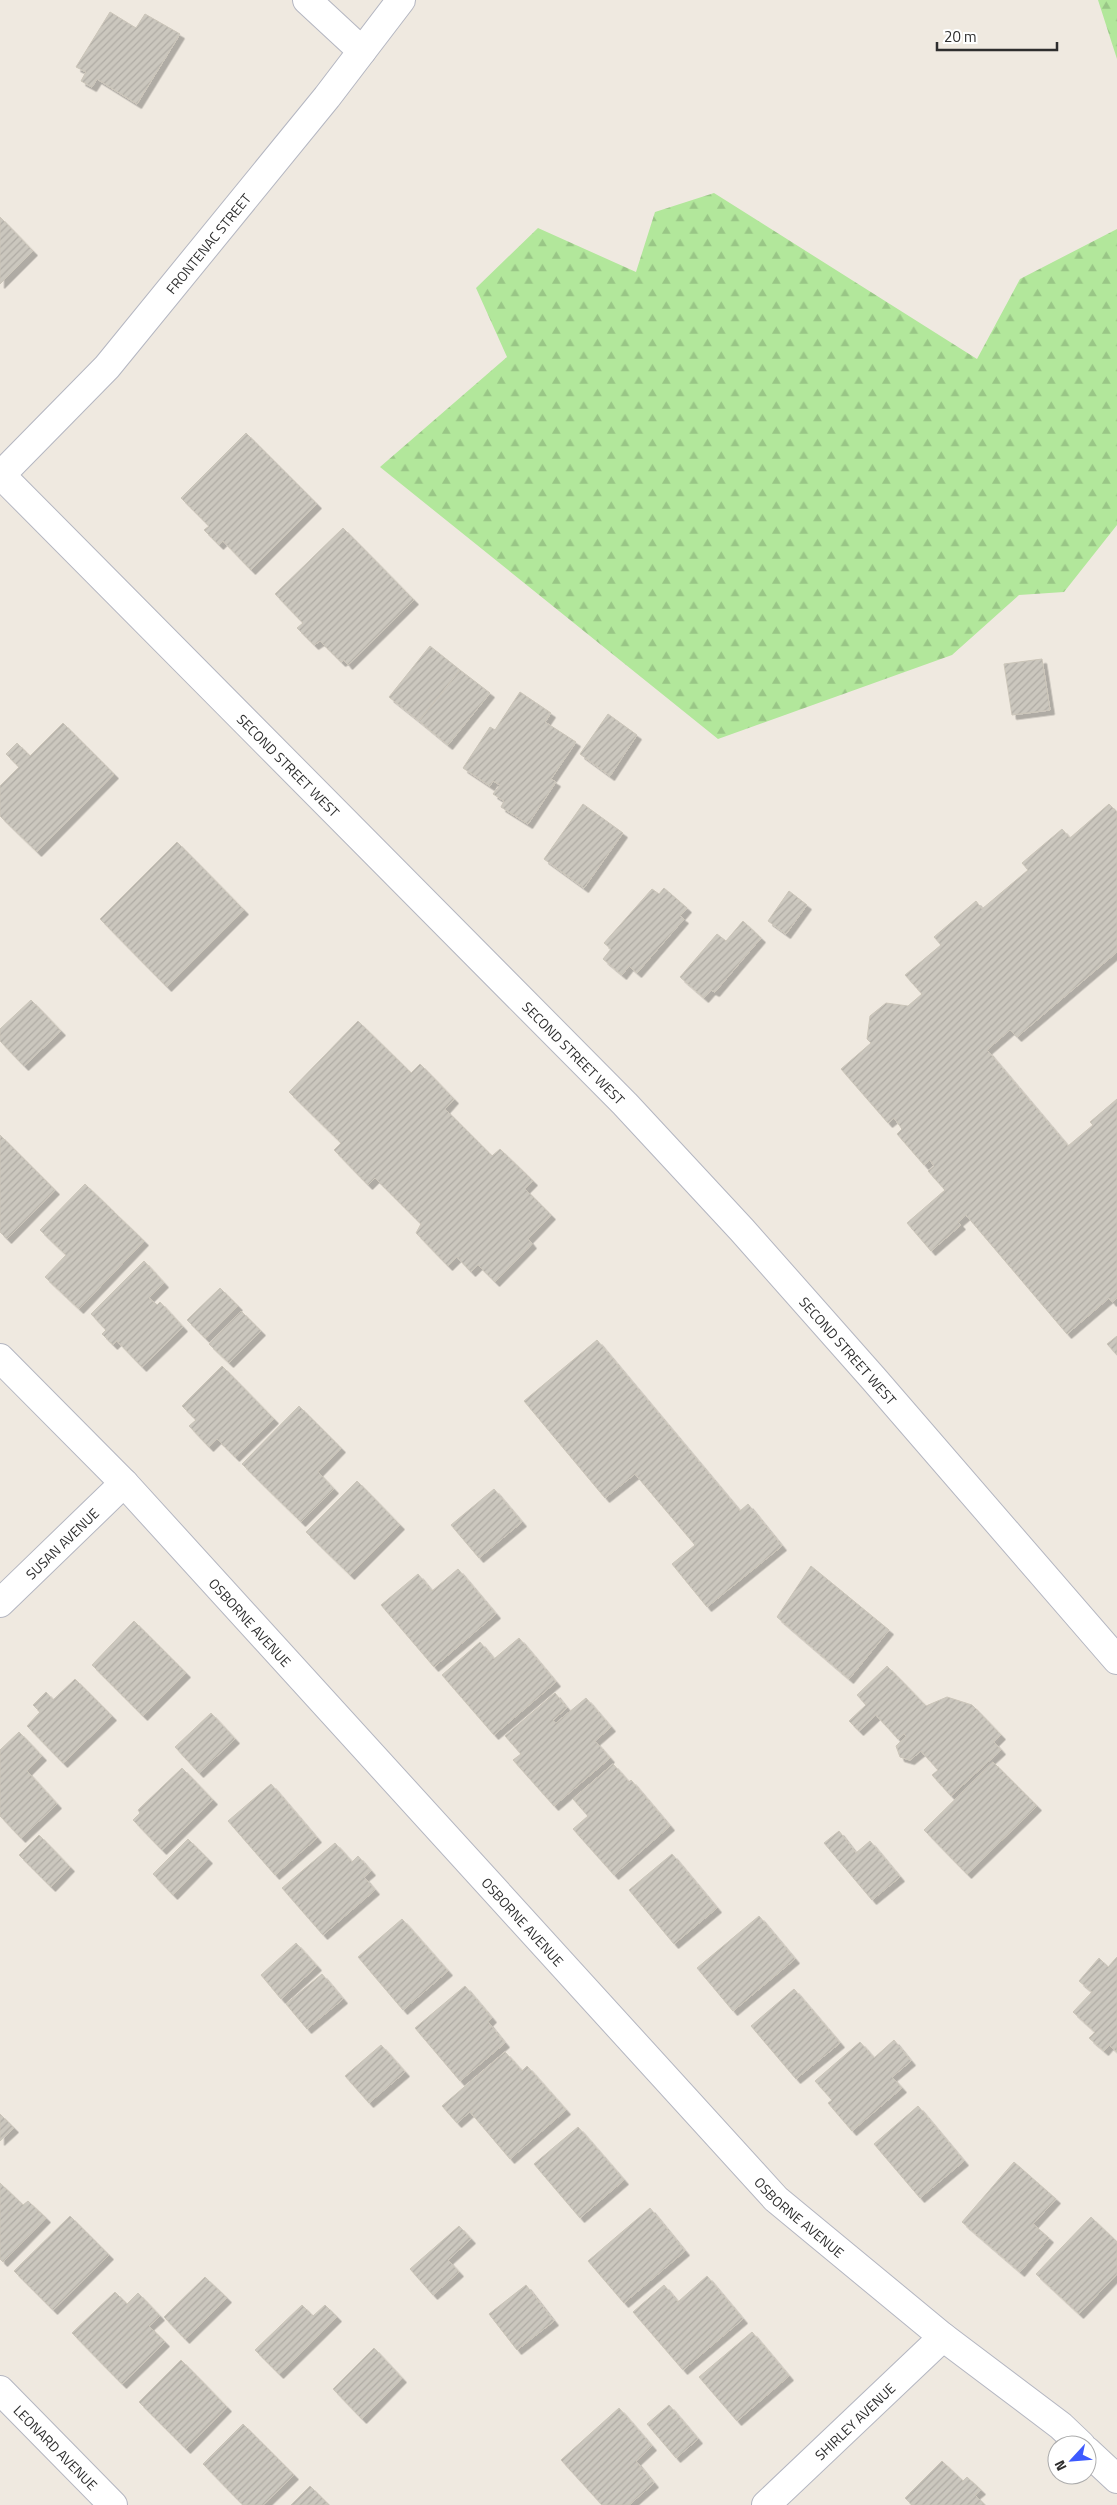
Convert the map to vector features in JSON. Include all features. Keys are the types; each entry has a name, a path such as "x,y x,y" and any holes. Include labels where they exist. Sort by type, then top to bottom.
{"street":[{"path":"307,0 362,51"},
{"name":"FRONTENAC STREET","path":"1,474 107,367 402,0"},
{"name":"SECOND STREET WEST","path":"1,474 625,1104 742,1230 1117,1660"},
{"name":"OSBORNE AVENUE","path":"0,1358 124,1483 776,2199 943,2337 1070,2435"},
{"name":"SUSAN AVENUE","path":"0,1603 124,1483"},
{"name":"SHIRLEY AVENUE","path":"766,2505 943,2337"},
{"name":"LEONARD AVENUE","path":"0,2390 112,2505"},
{"path":"1097,2460 1117,2479"}],"green space":[{"path":"1098,0 1117,0 1117,59"},
{"path":"714,193 977,359 1020,279 1117,229 1117,525 1064,592 1019,595 952,655 718,739 380,467 507,357 476,288 538,228 636,272 655,212"}],"building":[{"path":"110,12 136,28 145,14 180,34 137,104 97,79 92,87 81,81 86,72 76,67"},
{"path":"0,217 33,251 0,284"},
{"path":"246,433 317,504 251,570 223,541 219,545 204,530 209,526 181,498"},
{"path":"343,528 414,600 348,665 344,660 341,662 320,641 314,645 297,628 303,623 275,594"},
{"path":"430,646 460,670 419,721 389,697"},
{"path":"1042,659 1050,710 1012,715 1004,664"},
{"path":"460,670 490,693 448,745 419,721"},
{"path":"520,692 551,713 545,722 576,742 551,779 556,782 528,824 501,807 504,801 493,794 500,785 493,781 490,786 463,768 490,727 495,730"},
{"path":"608,714 637,735 610,776 580,754"},
{"path":"63,723 114,774 37,852 0,816 0,786 19,767 6,754 17,743 30,756"},
{"path":"583,804 623,833 584,888 544,859"},
{"path":"1109,804 1117,812 1117,952 1017,1037 1010,1030 987,1050 1068,1146 1093,1125 1090,1122 1117,1099 1117,1298 1112,1302 1109,1298 1067,1334 966,1215 958,1222 961,1225 931,1251 907,1223 945,1190 928,1171 934,1166 930,1160 924,1165 897,1134 902,1129 894,1118 888,1123 841,1069 871,1043 867,1039 870,1016 886,1003 908,1006 922,994 905,975 941,945 934,937 976,901 982,909 1028,870 1022,863 1062,829 1070,838"},
{"path":"177,842 244,910 167,987 100,919"},
{"path":"664,888 687,908 680,916 684,919 637,973 629,966 622,975 603,959 611,949 604,943 652,889 659,894"},
{"path":"789,891 807,905 786,934 768,921"},
{"path":"743,921 761,938 715,992 711,990 704,998 680,977 717,934 726,941"},
{"path":"31,1000 61,1031 24,1066 0,1041 0,1029"},
{"path":"358,1021 411,1073 420,1064 454,1099 445,1109 492,1156 500,1149 533,1181 525,1189 551,1215 528,1239 532,1244 495,1282 478,1265 471,1272 457,1257 448,1266 416,1233 421,1224 375,1178 368,1185 334,1150 341,1143 289,1092"},
{"path":"0,1135 55,1190 7,1239 0,1232"},
{"path":"85,1184 144,1241 79,1309 45,1277 66,1255 40,1230"},
{"path":"144,1261 164,1283 149,1298 157,1305 160,1302 183,1327 142,1367 117,1341 113,1345 102,1334 106,1330 91,1314"},
{"path":"220,1288 238,1306 205,1338 187,1320"},
{"path":"241,1311 261,1331 229,1363 209,1344"},
{"path":"1117,1336 1117,1355 1107,1344"},
{"path":"597,1340 740,1511 748,1504 782,1546 707,1607 672,1564 695,1545 635,1474 605,1498 524,1401"},
{"path":"222,1366 274,1419 235,1457 217,1439 209,1447 189,1426 196,1420 182,1406"},
{"path":"299,1406 341,1448 318,1472 334,1489 301,1522 242,1464"},
{"path":"357,1481 400,1525 350,1575 306,1532"},
{"path":"494,1489 522,1522 479,1558 451,1525"},
{"path":"811,1566 889,1630 849,1679 777,1617"},
{"path":"458,1569 496,1614 434,1667 381,1605 418,1574 432,1591"},
{"path":"134,1621 186,1673 143,1716 92,1665"},
{"path":"519,1638 556,1682 494,1735 442,1675 480,1642 494,1659"},
{"path":"887,1666 926,1706 947,1697 972,1705 1001,1735 994,1742 1001,1750 951,1796 932,1775 938,1770 921,1751 910,1760 900,1757 896,1746 906,1736 904,1734 898,1739 876,1715 859,1731 849,1721 866,1705 857,1695"},
{"path":"75,1679 112,1716 63,1763 27,1726 40,1712 33,1705 46,1692 53,1700"},
{"path":"555,1693 567,1708 553,1720 556,1723 586,1698 611,1727 595,1741 610,1758 554,1806 513,1760 521,1754 505,1736"},
{"path":"211,1713 235,1739 199,1773 175,1747"},
{"path":"19,1732 42,1756 27,1771 57,1804 21,1838 0,1816 0,1750"},
{"path":"993,1762 1037,1806 967,1874 924,1830"},
{"path":"613,1764 629,1782 631,1780 670,1826 614,1875 573,1829 588,1816 573,1799"},
{"path":"182,1768 213,1800 162,1850 133,1820 140,1813 138,1810"},
{"path":"271,1784 317,1838 275,1875 228,1821"},
{"path":"839,1831 856,1853 870,1841 900,1877 872,1900 824,1843"},
{"path":"39,1835 70,1867 51,1887 19,1855"},
{"path":"188,1839 208,1859 173,1895 153,1874"},
{"path":"335,1843 352,1862 358,1856 371,1871 364,1877 375,1890 323,1935 282,1888"},
{"path":"672,1854 717,1908 674,1944 629,1890"},
{"path":"759,1916 795,1959 733,2011 697,1968"},
{"path":"402,1919 448,1971 403,2010 358,1957"},
{"path":"296,1943 317,1966 281,1999 261,1975"},
{"path":"1117,1957 1117,2052 1109,2045 1104,2051 1089,2038 1095,2032 1073,2012 1092,1992 1079,1981 1099,1958 1108,1967"},
{"path":"322,1974 343,1999 307,2029 286,2004"},
{"path":"465,1986 492,2018 488,2022 505,2043 460,2081 415,2028"},
{"path":"794,1989 840,2043 796,2079 751,2026"},
{"path":"894,2040 911,2061 892,2077 902,2088 852,2131 828,2103 832,2100 815,2081 860,2042 874,2058"},
{"path":"381,2045 405,2072 369,2103 345,2076"},
{"path":"505,2052 522,2071 527,2066 566,2110 510,2159 471,2113 473,2109 457,2123 442,2106"},
{"path":"918,2106 964,2161 920,2198 874,2144"},
{"path":"0,2114 14,2128 0,2141"},
{"path":"578,2127 624,2180 580,2218 534,2164"},
{"path":"1014,2162 1056,2199 1033,2224 1049,2238 1020,2272 962,2222"},
{"path":"0,2183 23,2205 28,2201 46,2218 3,2262 0,2259"},
{"path":"650,2208 685,2251 624,2303 588,2261"},
{"path":"70,2216 109,2255 53,2310 14,2271"},
{"path":"1091,2217 1117,2242 1117,2274 1079,2314 1036,2274"},
{"path":"459,2226 471,2239 448,2260 459,2272 433,2295 410,2269"},
{"path":"707,2276 743,2319 683,2370 633,2312 664,2285 678,2302"},
{"path":"205,2277 227,2298 185,2339 164,2317"},
{"path":"526,2285 554,2321 517,2350 489,2314"},
{"path":"115,2292 127,2304 138,2293 160,2316 149,2326 165,2342 122,2384 72,2333"},
{"path":"302,2305 313,2316 325,2305 337,2317 279,2374 255,2350"},
{"path":"752,2332 789,2376 737,2421 699,2377"},
{"path":"374,2348 402,2378 362,2419 333,2389"},
{"path":"181,2360 227,2407 186,2449 139,2402"},
{"path":"669,2405 698,2439 676,2458 647,2424"},
{"path":"619,2408 652,2446 636,2461 654,2483 629,2505 602,2505 561,2460"},
{"path":"243,2424 294,2475 263,2505 243,2505 203,2464"},
{"path":"942,2461 963,2481 967,2477 981,2490 975,2495 985,2505 912,2505 905,2498"},
{"path":"310,2486 329,2505 291,2505"}]}
